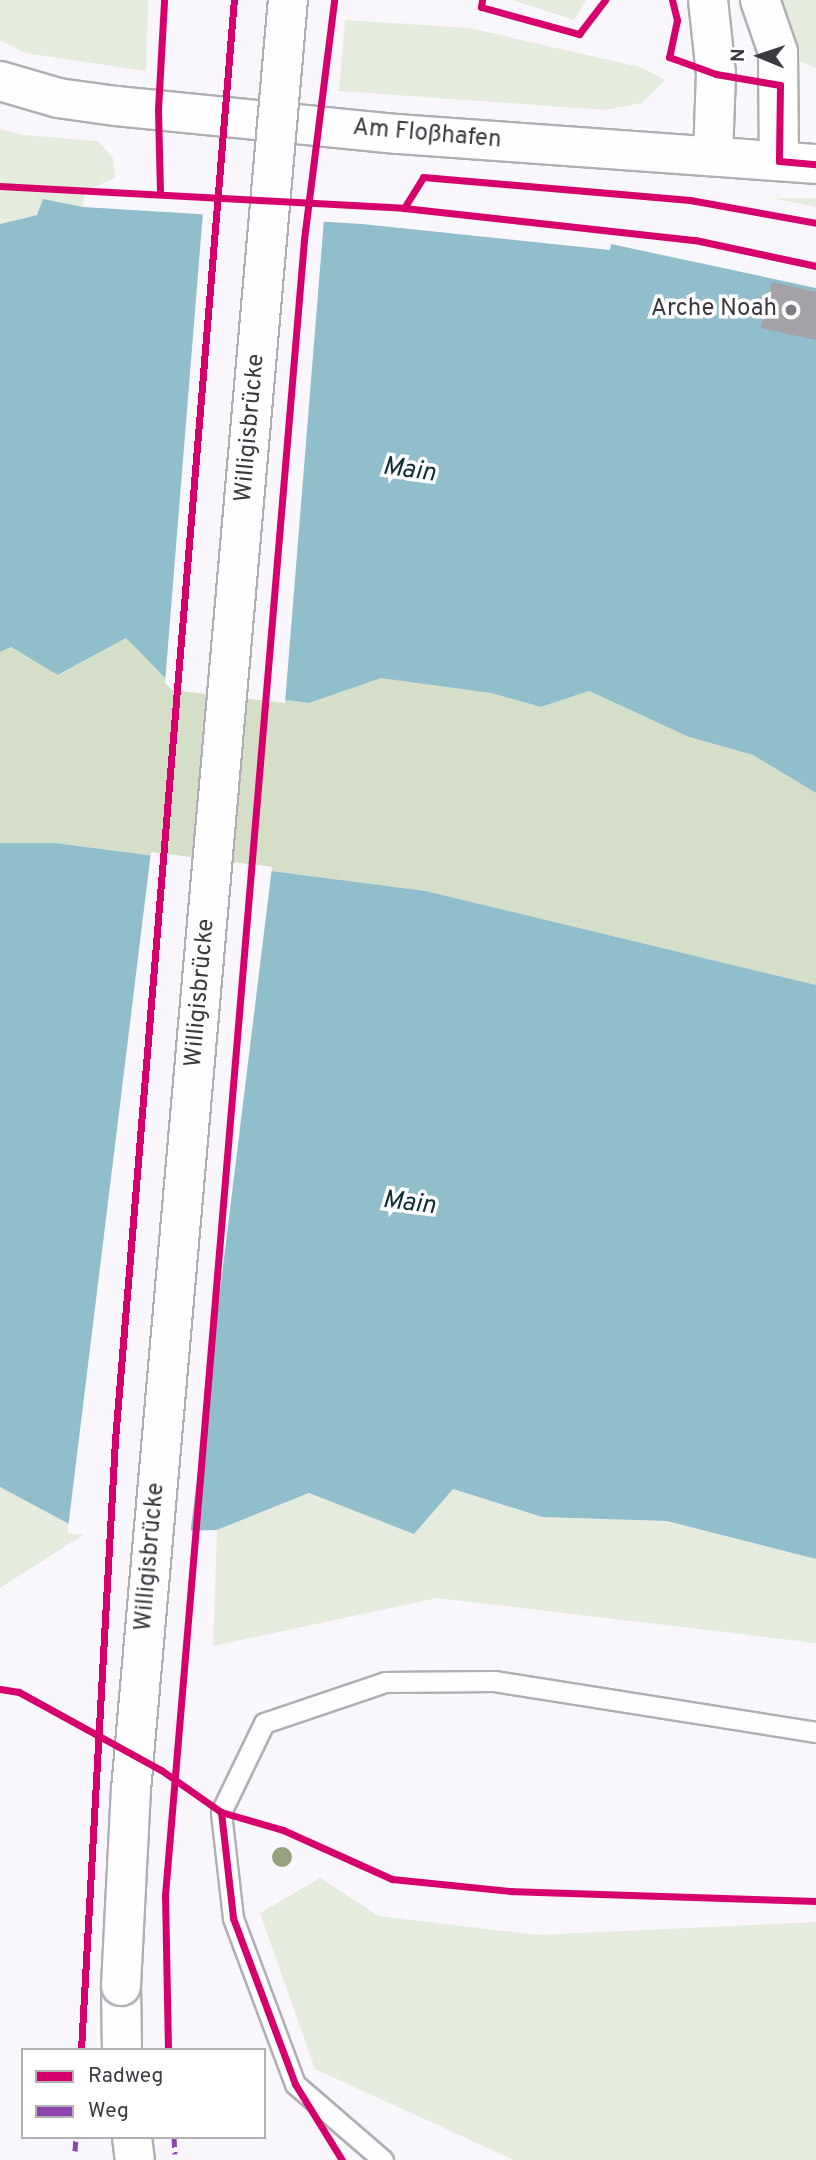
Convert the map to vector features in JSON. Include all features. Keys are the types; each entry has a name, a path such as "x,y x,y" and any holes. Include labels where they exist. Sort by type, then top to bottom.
{"main road":[{"name":"Willigisbrücke","path":"122,2048 121,1986 135,1749 288,0"},
{"path":"708,0 715,62 713,156"},
{"path":"760,0 778,52 779,161"},
{"name":"Am Floßhafen","path":"0,81 58,98 116,106 398,134 816,164"}],"lane":[{"path":"383,2160 295,2084 233,1918 220,1812 264,1724 385,1682 494,1681 816,1732"}],"green space":[{"path":"0,0 148,0 146,71 25,53 0,40"},
{"path":"512,0 586,0 574,20"},
{"path":"772,0 816,0 816,68 801,62"},
{"path":"345,20 469,28 640,67 665,80 642,103 605,110 339,91"},
{"path":"0,129 22,135 98,141 113,158 115,178 85,191 83,207 44,199 37,215 0,224"},
{"path":"772,198 816,198 816,207"},
{"path":"126,638 173,686 309,703 381,677 491,693 541,707 589,691 689,737 753,755 816,793 816,985 426,891 55,843 0,843 0,652 11,647 59,675"},
{"path":"0,1487 86,1533 0,1588"},
{"path":"452,1489 542,1517 667,1521 816,1559 816,1643 437,1598 213,1646 217,1530 309,1493 414,1533"},
{"path":"320,1878 379,1916 538,1935 816,1922 816,2160 514,2160 315,2069 260,1913"}],"water":[{"name":"Main","path":"43,199 83,207 362,224 610,250 611,244 816,288 816,793 753,755 689,737 589,691 541,707 491,693 381,678 309,703 173,686 126,638 58,675 11,647 0,652 0,224 37,215"},
{"name":"Main","path":"0,843 55,843 426,891 816,985 816,1559 667,1521 542,1517 453,1489 414,1534 309,1493 217,1530 86,1533 0,1487"}],"pier":[{"path":"203,212 324,219 285,703 172,690 165,683"},
{"path":"151,852 272,867 188,1548 67,1533"}],"building":[{"name":"Arche Noah","path":"772,282 816,292 816,340 761,328"}],"marked path":[{"path":"75,2151 76,2139"},
{"path":"174,2139 175,2154"}],"cycle path":[{"path":"160,192 158,109 164,0"},
{"path":"81,2048 115,1440 234,0"},
{"path":"168,2048 165,1895 304,239 334,0"},
{"path":"482,0 481,7 579,34 605,0"},
{"path":"672,0 677,20 669,57 716,74 780,85 779,161 816,164"},
{"path":"404,208 423,177 690,200 816,223"},
{"path":"0,186 404,208 695,240 816,266"},
{"path":"0,1689 19,1692 161,1770 221,1812 283,1830 392,1879 511,1891 816,1901"},
{"path":"221,1812 233,1918 295,2084 342,2160"}],"place":[{"name":"Arche Noah","path":"791,310"}]}
